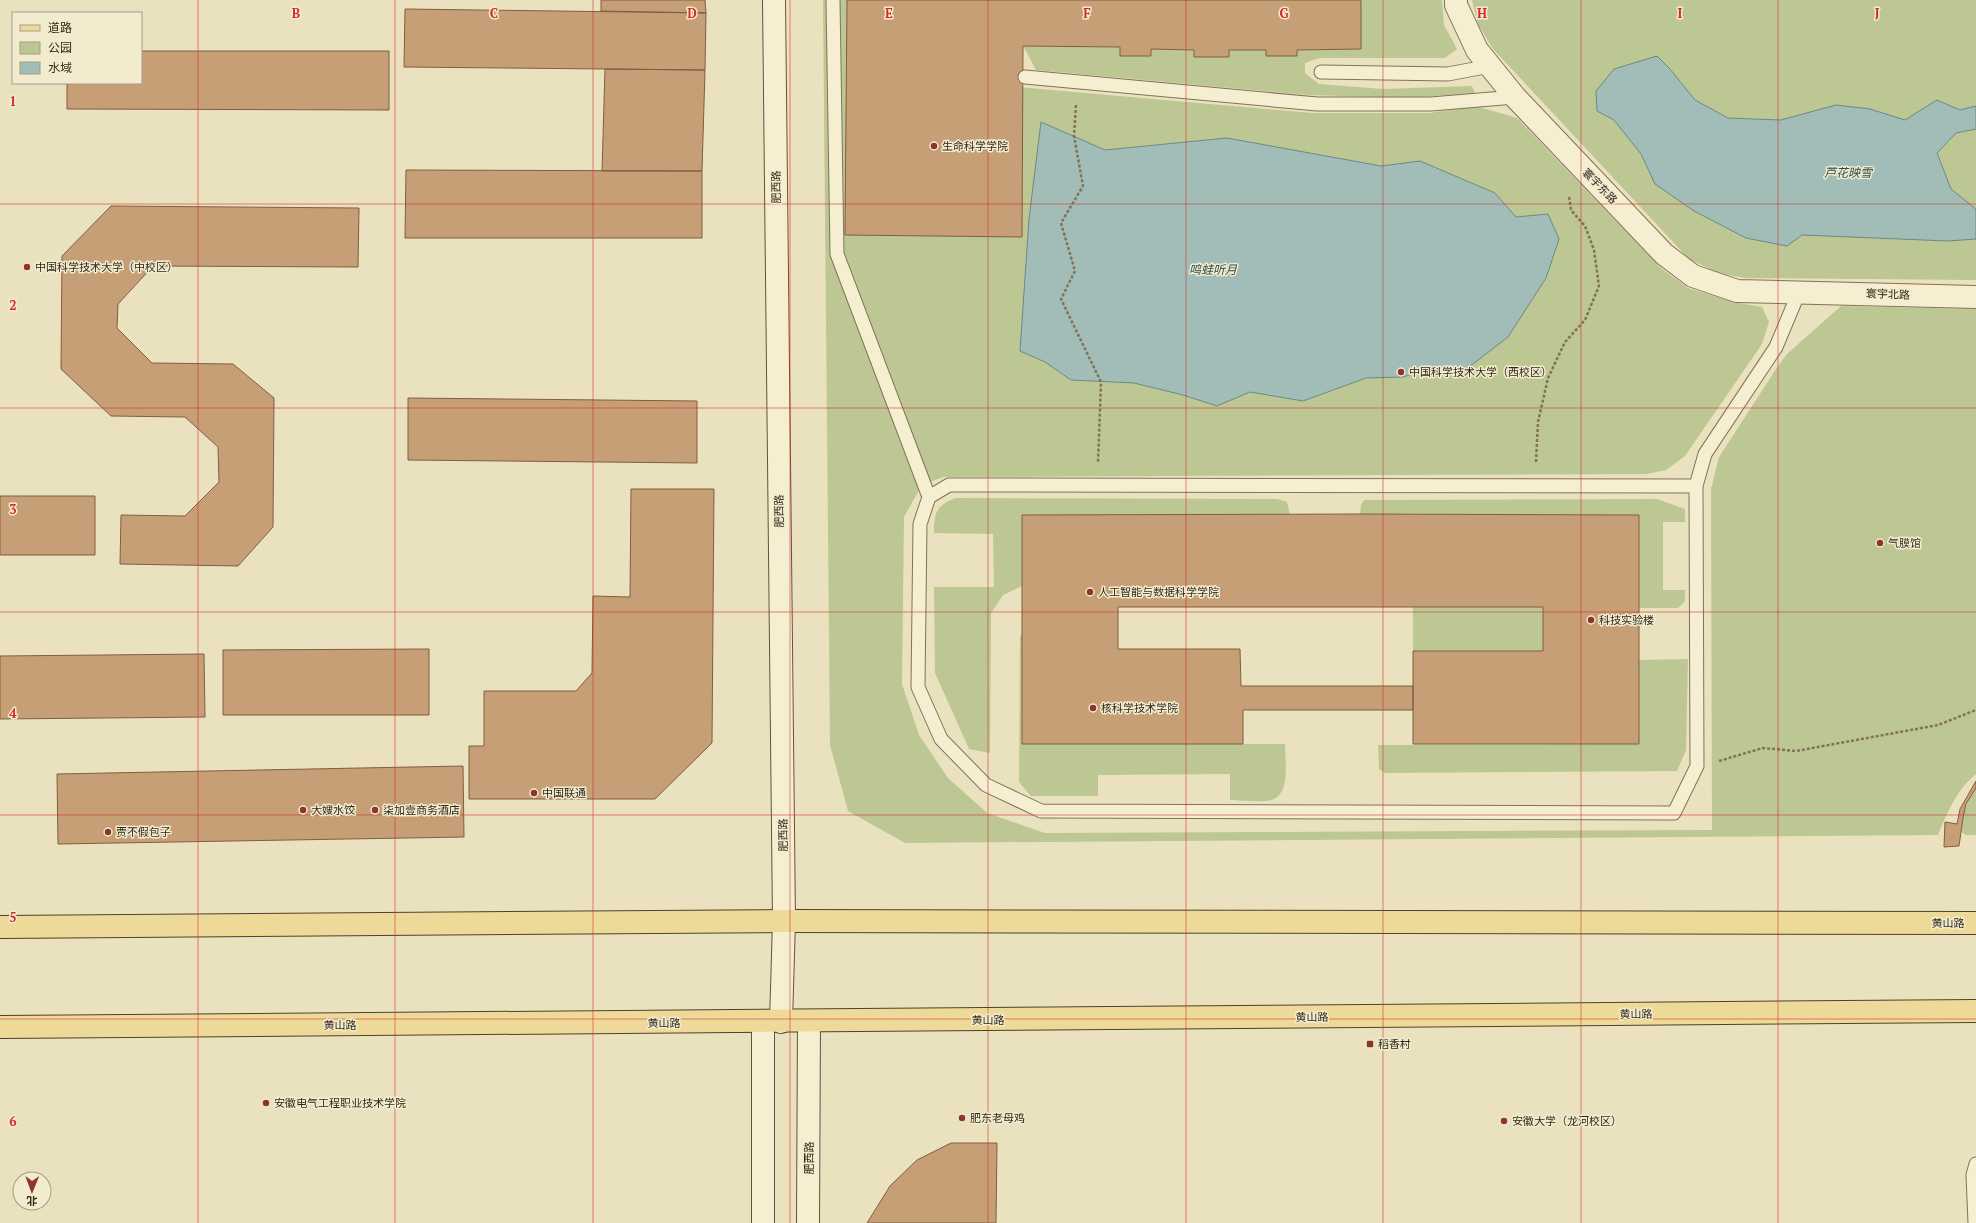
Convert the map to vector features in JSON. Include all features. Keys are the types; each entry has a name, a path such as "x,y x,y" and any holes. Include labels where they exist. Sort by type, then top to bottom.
{"main road":[{"name":"肥西路","path":"763,1223 772,1022 784,921 774,0"},
{"name":"寰宇东路","path":"1456,0 1456,5 1477,50 1515,97 1664,254 1693,276 1737,291 1799,292"},
{"name":"寰宇北路","path":"1799,292 1976,297"},
{"name":"黄山路","path":"0,927 784,921 1976,923"},
{"name":"黄山路","path":"0,1027 772,1022 1976,1011"},
{"name":"肥西路","path":"808,1223 809,1021"}],"lane":[{"path":"833,0 836,254 929,497 920,524 918,687 941,739 986,785 1041,810 1674,813 1697,766 1696,486 1705,454 1776,347 1799,292"},
{"path":"1320,72 1448,74 1490,66"},
{"path":"1026,76 1317,104 1431,104 1515,97"},
{"path":"929,497 949,485 1696,486"},
{"path":"1975,1223 1973,1176 1976,1164"}],"path":[{"path":"1078,82 1074,136 1083,186 1061,223 1075,272 1061,299 1100,382 1098,485"},
{"path":"1534,486 1538,422 1548,378 1565,342 1585,320 1599,286 1594,250 1585,226 1571,210 1568,193 1578,163"},
{"path":"1697,766 1735,758 1763,748 1796,751 1938,725 1976,710"}],"green space":[{"path":"823,0 943,0 1018,87 1312,113 1429,113 1476,106 1517,118 1662,269 1688,288 1733,302 1762,307 1769,322 1762,344 1685,456 1666,470 1647,474 943,477 922,485 904,517 902,684 919,735 948,778 987,813 1045,833 1712,830 1711,489 1719,457 1787,354 1841,306 1976,309 1976,774 1958,794 1938,835 905,843 848,811 830,745","holes":["1041,122 1105,150 1227,138 1381,166 1420,161 1495,193 1516,217 1548,214 1460,374 1423,371 1403,377 1366,378 1303,401 1250,392 1217,406 1183,395 1134,383 1071,380 1045,362 1020,351"]},
{"path":"1361,0 1442,0 1444,25 1457,49 1445,58 1319,58 1305,63 1305,73 1319,84 1383,89 1472,86 1475,93 1409,98 1308,95 1036,70 1023,46 1120,47 1151,56 1151,49 1194,50 1229,57 1229,50 1266,50 1266,56 1296,56 1297,50 1361,49"},
{"path":"1472,0 1976,0 1976,280 1745,278 1718,273 1689,259 1493,49 1478,24"},
{"path":"955,498 1277,499 1287,502 1290,515 1022,586 1003,595 991,613 990,753 969,749 935,673 934,587 994,587 993,534 934,533 937,511 944,504"},
{"path":"1657,499 1685,509 1685,522 1663,522 1663,590 1685,590 1685,601 1678,608 1639,608 1639,515 1360,514 1361,505 1364,500"},
{"path":"1413,607 1543,607 1543,651 1413,651"},
{"path":"1023,631 1023,744 1285,744 1286,776 1282,791 1277,797 1267,801 1230,800 1230,774 1098,775 1098,796 1031,796 1019,782 1020,637"},
{"path":"1688,659 1686,750 1677,771 1385,773 1379,769 1378,745 1639,744 1639,660"},
{"path":"1976,788 1976,835 1966,835 1960,831 1961,825 1967,803"}],"water":[{"name":"芦花映雪","path":"1657,56 1670,69 1695,100 1728,118 1781,120 1836,105 1870,109 1905,120 1937,100 1960,110 1976,106 1976,129 1956,133 1937,153 1951,189 1976,209 1976,239 1948,241 1802,235 1787,246 1746,238 1694,211 1655,184 1641,154 1614,120 1597,111 1596,91 1614,69"},
{"name":"鸣蛙听月","path":"1041,122 1105,150 1227,138 1381,166 1420,161 1495,193 1516,217 1548,214 1559,239 1546,278 1508,337 1460,374 1423,371 1403,377 1366,378 1303,401 1250,392 1217,406 1183,395 1134,383 1071,380 1045,362 1020,351 1029,219"}],"building":[{"path":"601,0 705,0 706,13 601,11"},
{"name":"生命科学学院","path":"847,0 1361,0 1361,49 1297,50 1297,56 1266,56 1266,50 1229,50 1229,57 1194,57 1194,50 1151,49 1151,56 1120,56 1120,47 1023,46 1022,237 845,235"},
{"path":"405,9 706,13 705,70 404,67"},
{"path":"142,51 389,51 389,110 67,109 67,84 142,84"},
{"path":"605,69 705,70 702,171 602,171"},
{"path":"406,170 702,171 702,238 405,238"},
{"path":"111,206 359,208 358,267 153,266 118,304 117,328 152,363 233,364 274,398 273,527 238,566 120,564 121,515 185,516 219,482 218,447 185,417 111,416 61,369 62,256"},
{"path":"408,398 697,401 697,463 408,460"},
{"path":"631,489 714,489 712,743 655,799 469,799 469,746 484,746 484,691 576,691 592,673 593,596 630,597"},
{"path":"0,496 95,496 95,555 0,555"},
{"name":"科技实验楼","path":"1022,515 1639,515 1639,744 1413,744 1413,710 1243,710 1243,744 1022,744","holes":["1118,607 1543,607 1543,651 1413,651 1413,686 1241,686 1240,649 1118,649"]},
{"path":"429,649 429,715 223,715 223,650"},
{"path":"204,654 205,717 0,719 0,656"},
{"path":"463,766 464,837 58,844 57,774"},
{"path":"1976,781 1976,788 1966,804 1959,846 1944,847 1945,822 1957,824 1960,809"},
{"path":"951,1143 997,1143 996,1223 867,1223 890,1186 917,1160"}],"place":[{"name":"生命科学学院","path":"934,146"},
{"name":"中国科学技术大学（中校区）","path":"27,267"},
{"name":"中国科学技术大学（西校区）","path":"1401,372"},
{"name":"气膜馆","path":"1880,543"},
{"name":"人工智能与数据科学学院","path":"1090,592"},
{"name":"科技实验楼","path":"1591,620"},
{"name":"核科学技术学院","path":"1093,708"},
{"name":"中国联通","path":"534,793"},
{"name":"大嫂水饺","path":"303,810"},
{"name":"柒加壹商务酒店","path":"375,810"},
{"name":"贾不假包子","path":"108,832"},
{"name":"稻香村","path":"1370,1044"},
{"name":"安徽电气工程职业技术学院","path":"266,1103"},
{"name":"肥东老母鸡","path":"962,1118"},
{"name":"安徽大学（龙河校区）","path":"1504,1121"}]}
